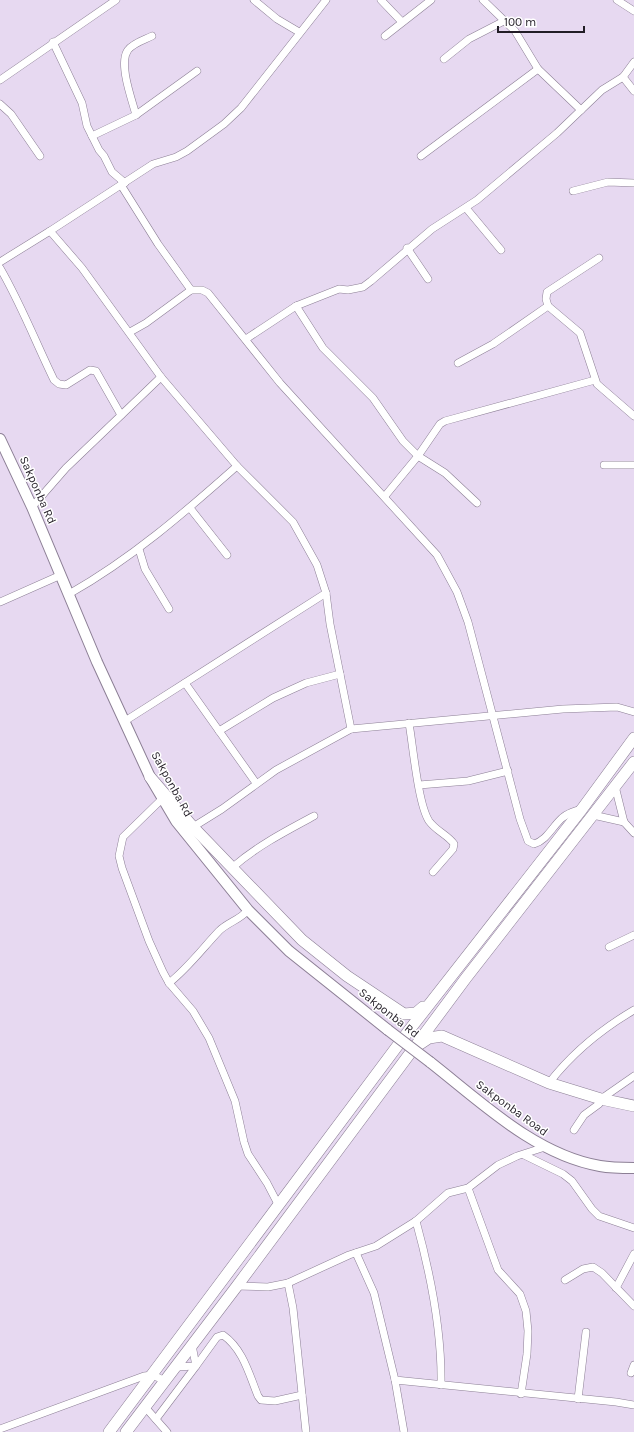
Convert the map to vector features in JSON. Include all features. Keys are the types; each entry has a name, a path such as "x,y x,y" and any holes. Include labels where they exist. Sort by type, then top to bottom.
{"highway":[{"path":"109,1432 372,1080 447,981 582,809 634,738"},
{"path":"126,1432 176,1368 455,992 634,762"},
{"path":"150,777 193,827 302,940 347,976 404,1014 408,1020 404,1031 372,1080"},
{"path":"404,1014 416,1013 447,981"},
{"path":"442,1036 438,1028 439,1022 455,992"},
{"path":"388,1084 422,1043 429,1038 442,1036 549,1083 596,1098 634,1106"}],"main road":[{"name":"Sakponba Rd","path":"0,439 3,453 32,507 97,662 150,777 176,821 248,910 289,951 430,1062"},
{"name":"Sakponba Road","path":"430,1062 508,1124 545,1147 600,1166 634,1168"}],"street":[{"path":"0,80 116,0"},
{"path":"254,0 277,19 299,32"},
{"path":"0,262 153,164 176,157 187,151 224,124 241,108 284,54 299,32 326,0"},
{"path":"381,0 402,22"},
{"path":"385,36 431,0"},
{"path":"484,0 515,31 538,69 581,110"},
{"path":"617,0 634,10"},
{"path":"444,59 469,39 504,21"},
{"path":"136,115 124,67 125,55 133,46 152,36"},
{"path":"53,42 82,103 87,126 99,150 104,156 112,172 123,184 158,244 191,290"},
{"path":"246,339 296,306 339,289 348,290 363,287 432,228 466,208 557,133 602,90 623,77 634,62"},
{"path":"421,156 538,69"},
{"path":"92,136 136,115 197,71"},
{"path":"623,77 634,91"},
{"path":"0,104 11,114 40,156"},
{"path":"573,192 608,182 634,183"},
{"path":"466,208 501,250"},
{"path":"50,231 82,268 130,332 161,377 237,466 293,522 317,565 326,593 330,624 351,729"},
{"path":"407,248 428,278"},
{"path":"599,258 547,292 546,299 548,306 580,333 596,380 601,388 634,415"},
{"path":"0,268 15,293 29,329 54,380 59,384 66,385 90,370 96,371 121,415"},
{"path":"130,332 146,323 191,290 202,290 208,293 280,383 438,555 457,592 468,622 494,715 520,819 530,843 540,842 561,818 569,812 582,809"},
{"path":"296,306 327,354 373,398 395,431 418,456 445,473 476,503"},
{"path":"458,363 493,344 548,306"},
{"path":"32,507 66,468 161,377"},
{"path":"385,496 418,456 440,424 445,421 596,380"},
{"path":"604,465 634,464"},
{"path":"69,594 98,578 139,549 190,508 237,466"},
{"path":"190,508 227,555"},
{"path":"139,549 145,569 169,609"},
{"path":"0,602 61,575"},
{"path":"125,721 326,593"},
{"path":"219,731 273,698 306,683 340,674"},
{"path":"185,683 256,784"},
{"path":"193,827 282,766 351,729 494,715 617,708 634,712"},
{"path":"409,723 423,810 429,821 439,832 454,844 453,849 433,872"},
{"path":"419,785 468,781 508,771"},
{"path":"615,786 624,822 634,833"},
{"path":"163,798 123,837 119,856 122,868 149,942 169,983 193,1011 209,1038 235,1101 248,1154 267,1183 278,1206"},
{"path":"593,815 624,822"},
{"path":"233,867 247,855 268,841 314,816"},
{"path":"169,983 182,972 219,931 226,925 242,917 248,910"},
{"path":"609,948 634,935"},
{"path":"549,1083 564,1064 587,1042 610,1024 634,1010"},
{"path":"574,1130 590,1110 596,1098 634,1076"},
{"path":"237,1286 268,1287 288,1283 356,1253 376,1246 416,1221 448,1192 468,1188 498,1165 517,1156 545,1147"},
{"path":"524,1155 563,1174 572,1181 592,1209 599,1216 634,1228"},
{"path":"468,1188 498,1270 520,1294 526,1311 528,1331 527,1354 521,1394"},
{"path":"416,1221 424,1250 442,1354 441,1385"},
{"path":"356,1253 374,1294 395,1380 404,1432"},
{"path":"616,1288 634,1254"},
{"path":"565,1280 583,1268 592,1267 602,1273 634,1306"},
{"path":"288,1283 293,1308 306,1432"},
{"path":"578,1399 586,1332"},
{"path":"156,1419 217,1337 223,1335 232,1341 239,1352 261,1400 275,1401 302,1395"},
{"path":"192,1345 196,1366"},
{"path":"631,1374 634,1365"},
{"path":"176,1368 196,1366"},
{"path":"0,1429 136,1378 153,1375 166,1381"},
{"path":"395,1380 634,1405"},
{"path":"145,1407 167,1432"}]}
